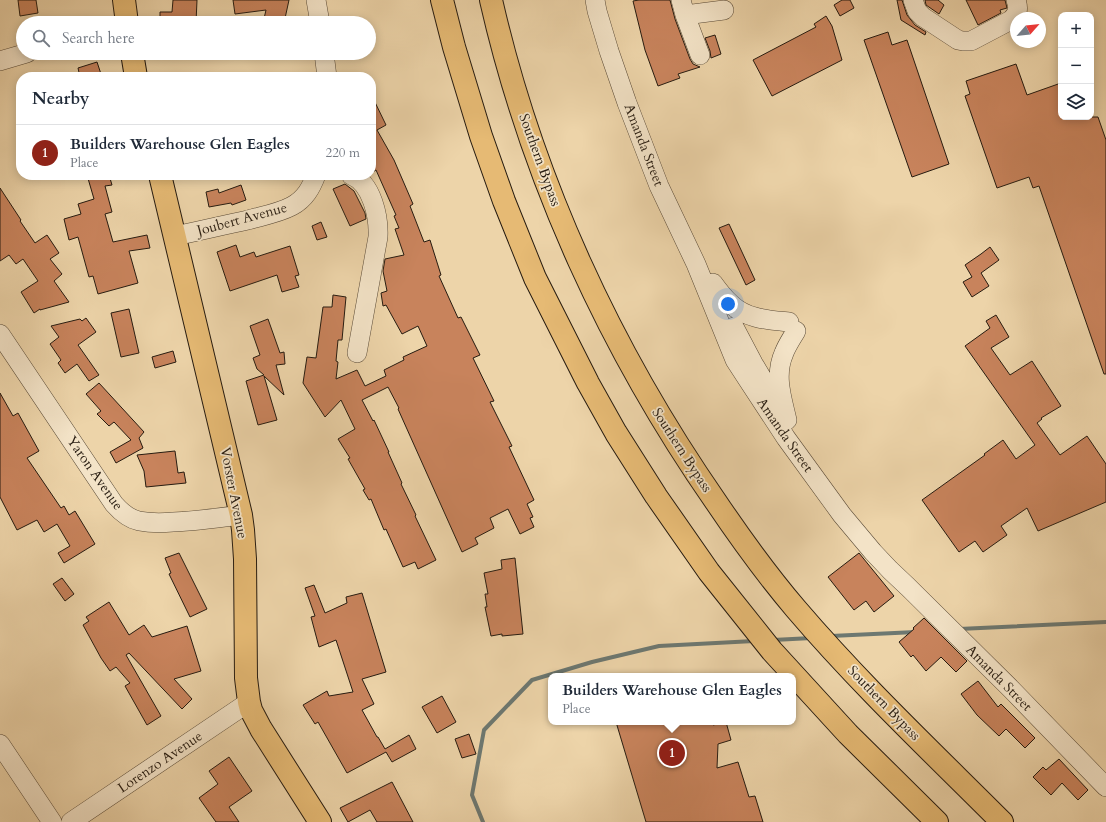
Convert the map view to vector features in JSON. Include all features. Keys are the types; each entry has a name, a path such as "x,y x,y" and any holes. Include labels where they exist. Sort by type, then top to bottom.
{"main road":[{"path":"124,0 126,16"},
{"path":"442,0 454,47 481,136 510,215 535,278 588,383 616,433 656,496 709,572 772,651 792,673"},
{"name":"Southern Bypass","path":"491,0 521,111 535,153 575,252 607,321 655,408 688,463 744,543 796,608 850,669 1002,822"},
{"path":"133,60 135,72"},
{"name":"Vorster Avenue","path":"161,180 241,515 245,559 246,672 249,702 260,729 320,822"},
{"path":"796,677 848,734 937,822"}],"street":[{"path":"316,0 319,16"},
{"name":"Amanda Street","path":"595,0 609,51 659,186 696,264 735,360 786,438 842,514 873,552 1011,689 1106,787"},
{"name":"Amanda Street","path":"603,0 616,51 660,173 680,218 747,352 803,445 828,480 882,547 1106,772"},
{"path":"913,0 917,11 923,17 958,40 967,42 1011,20 1016,15 1018,10 1016,0"},
{"path":"700,55 683,8 724,10"},
{"path":"0,61 16,56"},
{"path":"325,60 327,72"},
{"name":"Joubert Avenue","path":"175,236 279,212 292,206 309,192 314,180"},
{"path":"357,353 378,237 376,213 370,196 360,180"},
{"path":"712,283 731,304 747,315 793,327 780,362 778,375 787,420"},
{"name":"Yaron Avenue","path":"0,334 114,504 122,512 139,521 159,523 193,521 241,515"},
{"name":"Lorenzo Avenue","path":"71,822 249,702"},
{"path":"0,744 52,822"}],"building":[{"path":"18,0 36,0 38,13 20,16"},
{"path":"173,0 197,0 196,16 160,16 160,12 172,12"},
{"path":"233,0 289,0 286,16 265,16 266,10 235,14"},
{"path":"670,0 675,19 690,59 693,64 700,67 678,74 680,78 658,86 645,50 633,1"},
{"path":"842,0 850,0 854,8 840,16 834,5"},
{"path":"897,0 902,0 907,15 915,25 926,32 925,35 901,20"},
{"path":"925,0 938,0 944,5 939,14 926,5"},
{"path":"966,0 1005,0 1007,8 1000,10 1001,13 978,25"},
{"path":"826,16 832,26 842,60 772,96 753,60 816,27 814,24"},
{"path":"888,32 892,45 907,40 949,164 912,177 864,40"},
{"path":"715,35 721,54 711,58 705,38"},
{"path":"97,62 100,72 79,72 78,68"},
{"path":"1016,64 1027,95 1058,84 1058,120 1094,120 1094,117 1098,117 1106,140 1106,374 1104,374 1039,186 1033,188 1029,177 997,188 965,96 970,94 966,81"},
{"path":"376,104 386,125 377,130 394,160 413,204 410,206 424,242 430,240 441,275 439,276 458,318 461,317 480,355 473,358 494,401 490,402 512,446 509,447 534,500 527,504 533,517 530,518 534,527 520,534 508,509 490,518 494,528 475,538 478,544 462,552 398,409 399,408 388,387 362,400 373,421 374,420 389,452 402,483 401,484 436,560 418,569 415,562 403,567 386,529 384,530 371,499 369,500 363,490 365,489 348,459 350,458 338,439 355,429 341,400 325,417 303,383 307,357 316,358 323,307 332,307 333,295 346,297 342,340 338,340 336,379 357,370 365,386 386,376 384,370 404,360 403,357 427,346 418,326 402,334 386,305 383,306 381,293 387,291 383,271 385,259 404,255 395,229 399,228 394,216 396,215 376,170"},
{"path":"88,180 110,180 112,185 105,186 112,212 105,214 113,242 147,235 150,248 129,251 138,283 98,294 93,276 89,277 78,237 69,240 64,219 81,214 78,204 94,199"},
{"path":"345,184 354,191 365,213 366,219 350,226 333,189"},
{"path":"241,185 246,200 232,205 231,203 209,207 206,192 218,189 219,193"},
{"path":"0,188 35,243 47,235 59,253 50,259 62,274 54,281 69,302 40,309 34,313 21,292 38,281 23,259 16,264 9,255 0,261"},
{"path":"321,222 327,237 317,240 312,226"},
{"path":"729,224 755,280 746,285 719,228"},
{"path":"236,245 240,257 254,252 256,257 290,246 299,275 295,276 299,287 282,292 277,275 230,291 217,252"},
{"path":"990,247 999,260 981,273 989,286 972,297 963,282 972,277 965,265"},
{"path":"129,309 139,353 121,357 111,313"},
{"path":"996,315 1009,337 991,348 1010,375 1032,361 1061,406 1041,418 1042,419 1037,423 1060,455 1087,436 1106,464 1106,502 1038,531 1027,508 1001,526 1007,535 983,552 975,541 959,552 922,500 985,455 984,454 1003,440 1016,459 1035,445 965,346 990,328 986,321"},
{"path":"86,318 96,332 78,345 99,375 89,381 77,364 65,373 58,363 61,360 50,344 59,337 51,326 80,319 82,321"},
{"path":"268,319 280,353 284,352 285,364 276,365 284,395 264,376 277,420 258,425 246,381 264,375 257,369 253,358 260,355 250,326"},
{"path":"173,351 176,362 155,368 152,357"},
{"path":"99,383 144,432 139,438 143,448 116,463 110,452 131,440 114,422 109,426 97,414 101,411 86,394"},
{"path":"0,393 13,416 18,413 39,451 27,458 61,508 64,506 69,515 75,511 95,544 64,563 58,553 70,546 57,524 44,532 37,520 17,530 0,497"},
{"path":"175,451 178,473 184,472 186,483 146,487 144,471 137,455"},
{"path":"179,553 207,609 190,617 169,574 171,573 165,558"},
{"path":"859,553 894,596 874,612 866,601 854,610 828,577"},
{"path":"515,558 523,634 502,636 502,634 491,636 485,607 487,607 485,594 488,594 484,573 502,569 501,560"},
{"path":"62,578 74,594 65,601 53,584"},
{"path":"314,585 325,613 347,603 346,597 362,593 386,672 362,679 374,704 362,710 385,749 409,735 416,749 392,762 386,752 347,773 318,722 315,724 303,705 327,691 329,696 353,692 336,640 319,647 311,617 315,616 305,588"},
{"path":"109,602 129,635 144,625 152,637 187,626 201,671 174,679 192,699 182,709 129,653 126,655 161,716 147,725 125,686 130,683 116,667 110,671 101,658 83,625 89,621 86,617"},
{"path":"924,618 967,661 956,672 941,657 926,671 913,655 911,657 899,642"},
{"path":"978,681 998,707 1001,704 1035,738 1025,748 1006,729 999,736 977,715 961,694"},
{"path":"442,696 456,722 437,733 422,707"},
{"path":"617,725 727,725 731,740 718,744 717,768 738,762 749,797 755,796 763,822 646,822"},
{"path":"469,734 476,754 462,758 455,739"},
{"path":"229,757 252,791 229,807 239,822 216,822 199,798 218,784 209,771"},
{"path":"1059,759 1088,790 1078,800 1062,783 1051,795 1033,777 1043,767 1046,770"},
{"path":"392,782 413,822 377,822 370,810 348,822 340,808"}],"waterway":[{"path":"959,629 1106,622"},
{"path":"831,636 916,632"},
{"path":"773,640 812,638"},
{"path":"555,673 592,662 659,646 754,641"},
{"path":"483,822 472,795 484,730 532,680 548,675"}],"place":[{"name":"Builders Warehouse Glen Eagles","path":"672,753"}]}
